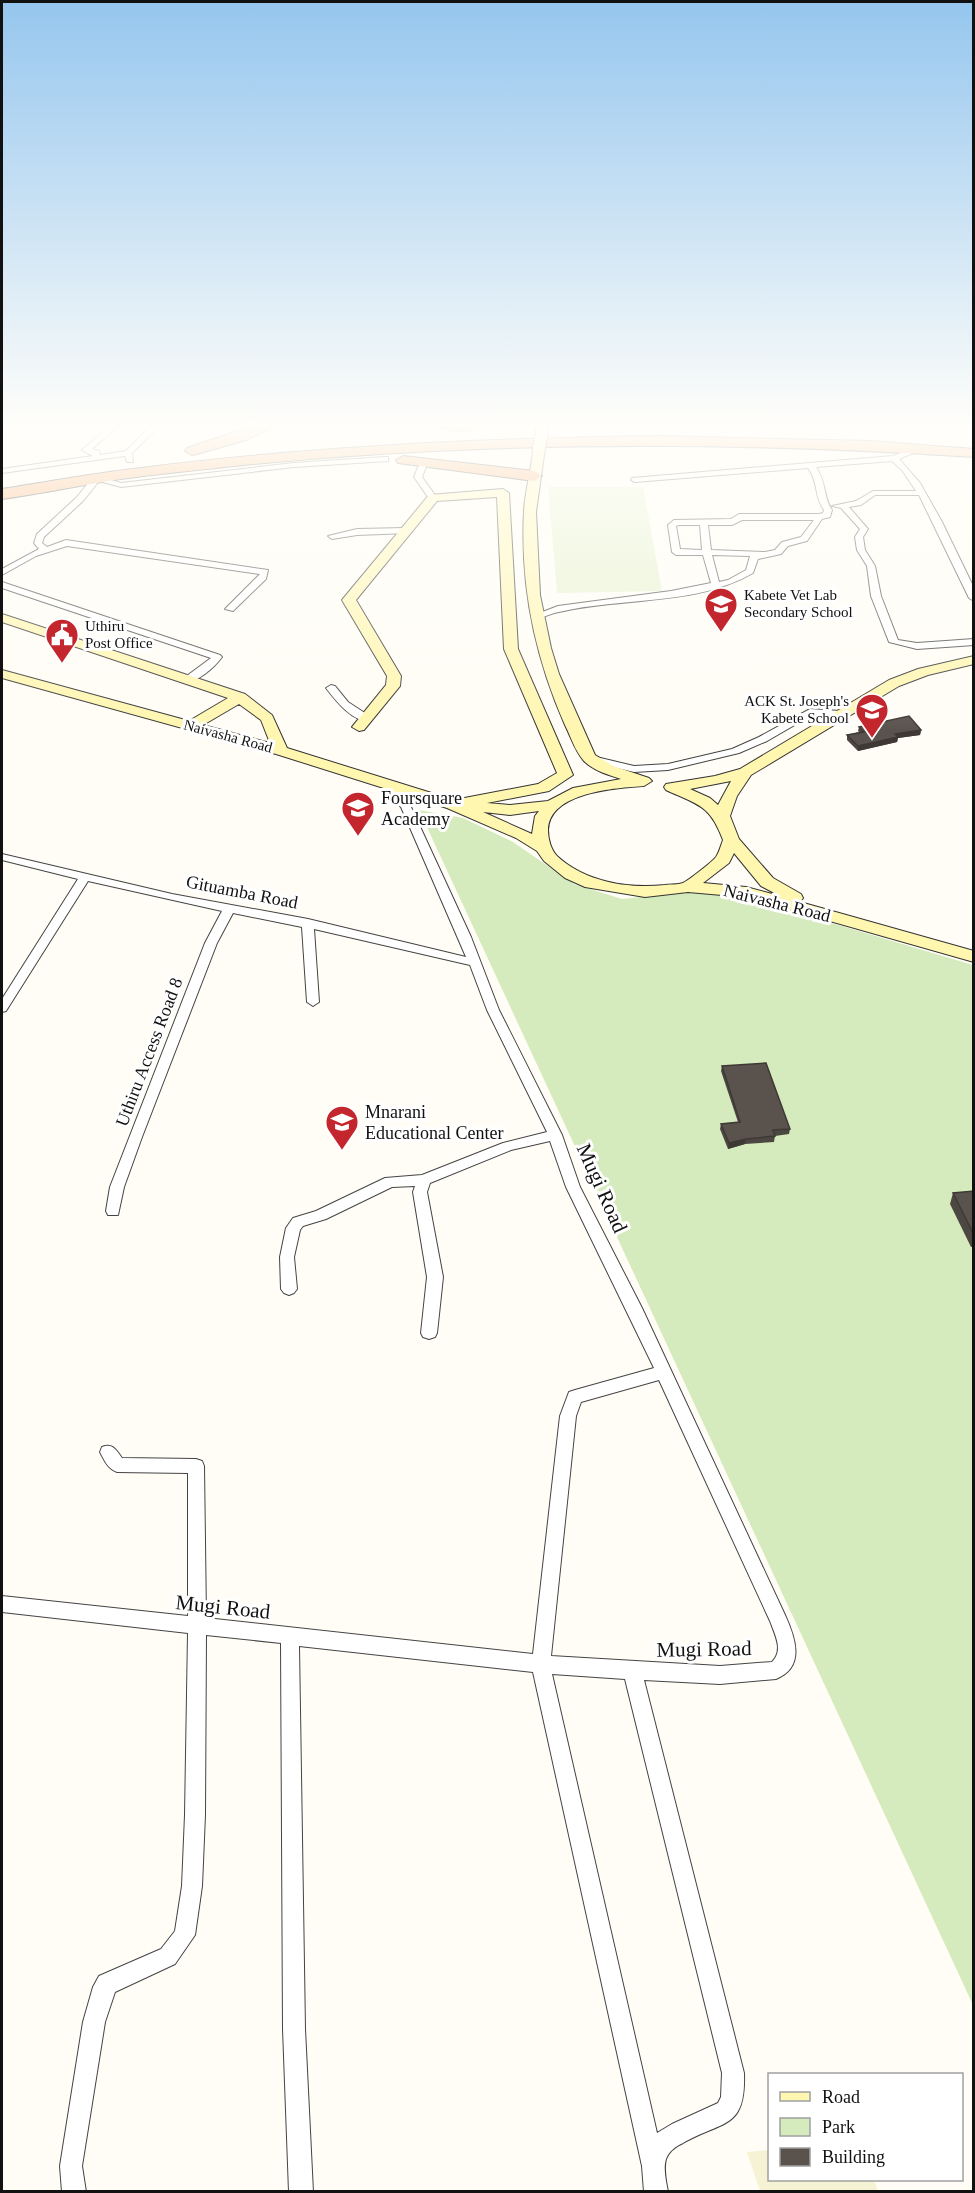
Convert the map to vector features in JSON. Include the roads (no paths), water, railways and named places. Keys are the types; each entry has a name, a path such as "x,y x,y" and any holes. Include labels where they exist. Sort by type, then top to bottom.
{"street":[{"path":"44,549 38,543 40,536 49,527"},
{"path":"331,688 344,705 363,723 393,686 394,676 349,600 409,527"},
{"path":"448,804 543,788 565,775 511,649 505,527"},
{"path":"448,804 513,830 543,848 550,858 571,874 591,883 645,892 688,887 723,860 731,840 722,816 704,801 673,787 617,772 590,758 556,692 549,669 537,616 531,574 530,527"},
{"path":"672,527 676,552 762,554 778,552 785,544 804,539 813,527"},
{"path":"704,527 710,569 717,585"},
{"path":"863,527 864,529 859,537 861,550 871,566 876,596 894,642 917,646 974,642"},
{"path":"940,527 974,598"},
{"path":"332,536 357,532 406,531"},
{"path":"2,572 6,566 44,549 72,543 265,572 263,577 230,609"},
{"path":"537,616 558,609 671,594 731,582 746,575 750,571 754,557 762,554"},
{"path":"2,585 217,657 212,664 187,680"},
{"path":"2,618 240,697 267,718 281,751"},
{"path":"673,787 717,780 745,772 894,683 923,672 974,660"},
{"path":"520,672 549,669"},
{"name":"Naivasha Road","path":"3,676 281,751 448,804"},
{"path":"191,726 240,697"},
{"path":"590,758 634,770 668,767 735,751 763,739 810,712 840,714"},
{"path":"572,794 590,758"},
{"path":"722,816 729,796 745,772"},
{"path":"543,848 540,828 546,813 553,805 583,789 645,781"},
{"name":"Mugi Road","path":"2,1604 198,1628 542,1664 633,1671 720,1675 776,1670 785,1661 788,1647 779,1621 634,1308 573,1187 555,1135 493,1010 465,937 406,807 401,798 388,786"},
{"path":"448,804 510,810 553,805"},
{"name":"Naivasha Road","path":"731,840 767,882 785,894 864,926"},
{"name":"Gituamba Road","path":"2,857 475,963"},
{"path":"2,1008 85,877"},
{"name":"Naivasha Road","path":"688,887 746,892 974,957"},
{"name":"Uthiru Access Road 8","path":"113,1211 117,1187 135,1137 211,943 229,909"},
{"path":"308,924 313,1002"},
{"path":"289,1289 287,1257 293,1228 298,1222 321,1215 390,1182 424,1180 508,1146 555,1135"},
{"path":"424,1180 420,1192 435,1279 433,1301 428,1317 429,1333"},
{"path":"656,2192 652,2162 542,1664 567,1427 575,1397 663,1372"},
{"path":"74,2192 71,2166 94,2022 101,1995 107,1984 168,1957 185,1935 192,1886 198,1628 196,1466 117,1465 108,1452"},
{"path":"290,1636 294,2029 301,2192"},
{"path":"633,1671 733,2073 734,2092 730,2105 722,2114 673,2134 660,2144 652,2162"}],"place":[{"name":"Kabete Vet Lab Secondary School","path":"721,633"},
{"name":"Uthiru Post Office","path":"62,664"},
{"name":"ACK St. Joseph's Kabete School","path":"872,739"},
{"name":"Foursquare Academy","path":"358,837"},
{"name":"Mnarani Educational Center","path":"342,1151"}]}
